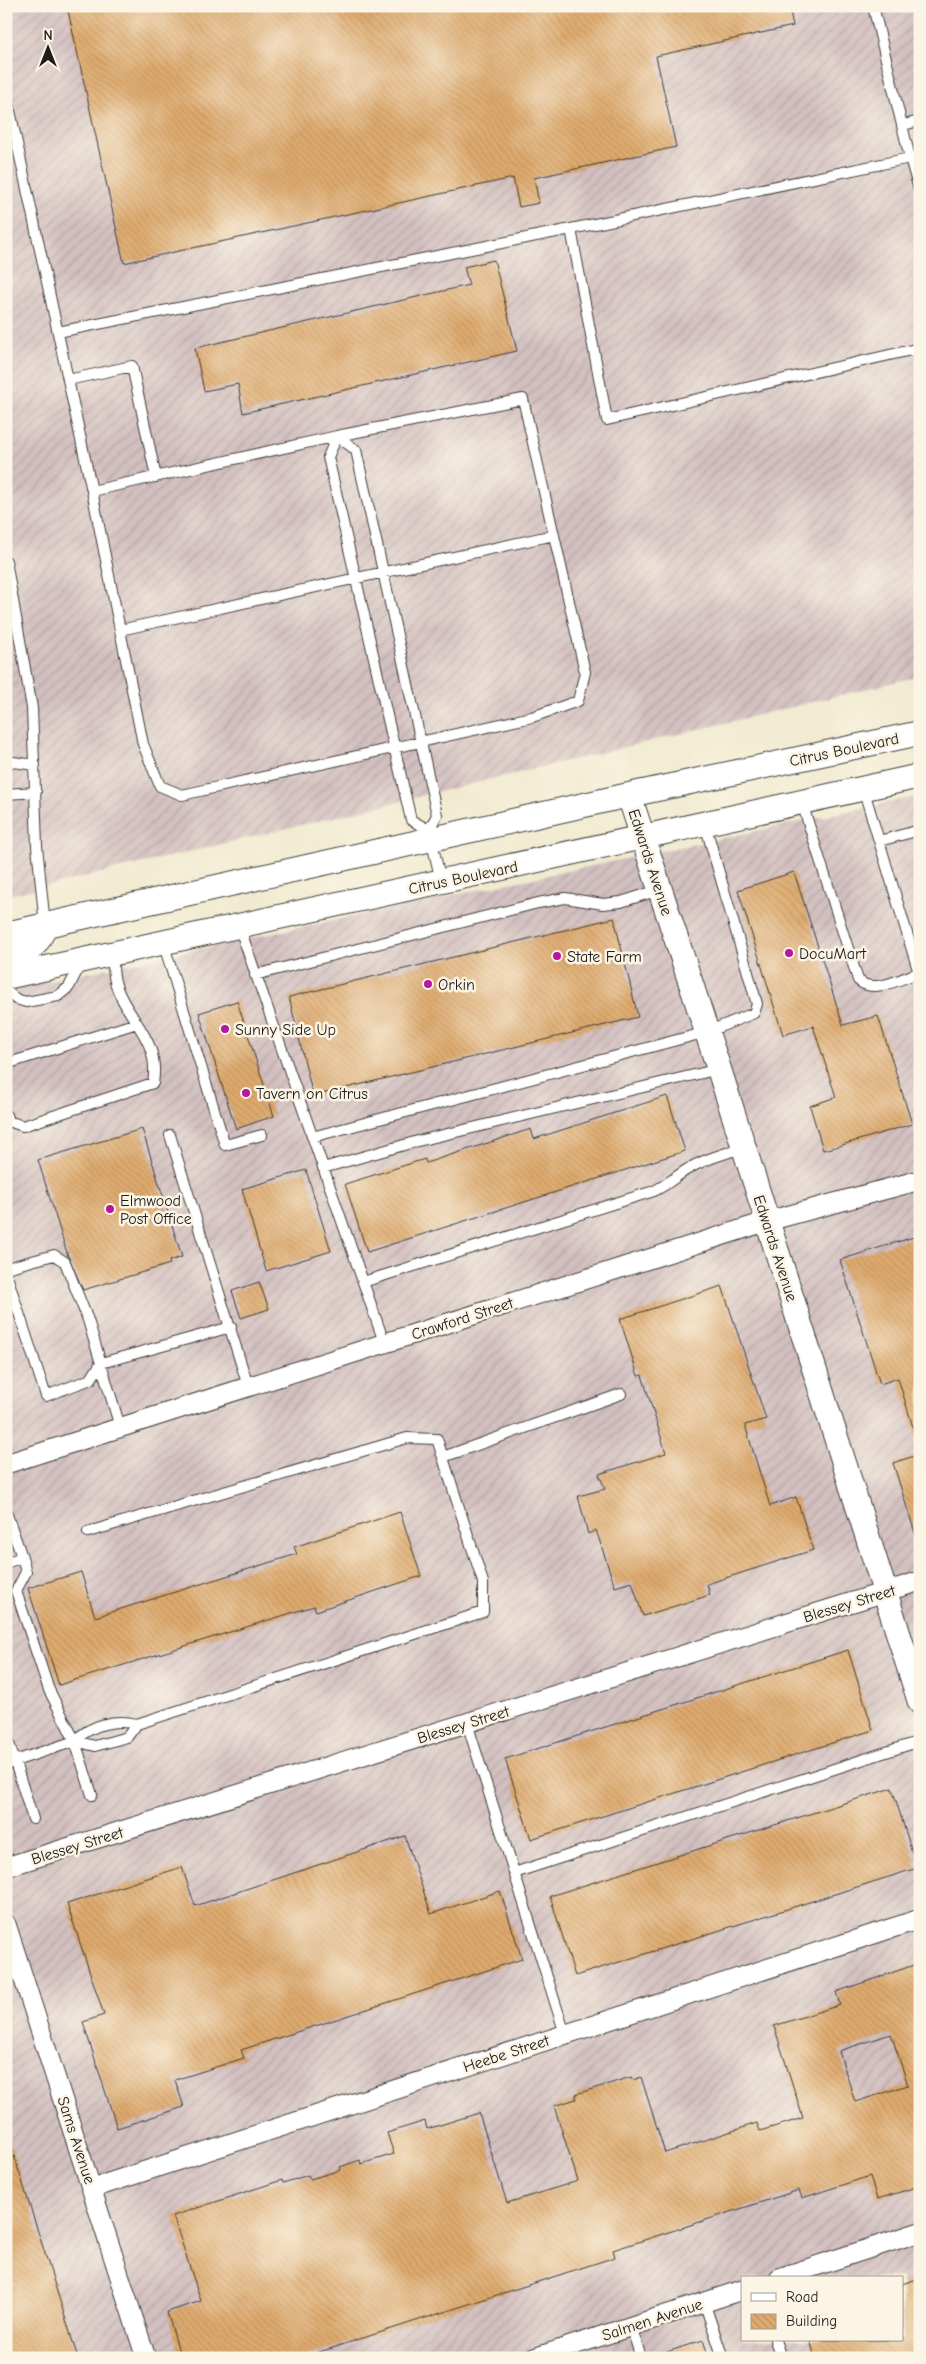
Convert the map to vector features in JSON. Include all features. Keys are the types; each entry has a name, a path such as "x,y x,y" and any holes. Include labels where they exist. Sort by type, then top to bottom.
{"street":[{"name":"Citrus Boulevard","path":"6,934 430,835 920,733"},
{"name":"Citrus Boulevard","path":"6,977 920,776"},
{"name":"Edwards Avenue","path":"628,795 768,1221 920,1702"},
{"path":"6,959 16,956 40,941 45,925"},
{"name":"Crawford Street","path":"6,1464 768,1221 920,1180"},
{"name":"Blessey Street","path":"6,1867 920,1581"},
{"name":"Heebe Street","path":"93,2188 920,1919"},
{"name":"Sams Avenue","path":"6,1924 93,2188 146,2358"},
{"path":"785,2276 920,2232"},
{"name":"Salmen Avenue","path":"534,2358 741,2290"}],"lane":[{"path":"873,6 920,193"},
{"path":"6,92 92,491 143,744 160,786 182,795 532,717 578,701 585,672 523,398 338,436 92,491"},
{"path":"902,125 920,121"},
{"path":"58,332 571,229 910,158"},
{"path":"571,229 607,420 920,348"},
{"path":"68,380 132,366 156,476"},
{"path":"338,436 356,450 437,815 430,835 441,881"},
{"path":"338,436 328,457 355,580 411,820 430,835"},
{"path":"120,630 554,535"},
{"path":"6,561 32,708 37,846 45,925"},
{"path":"6,761 35,765"},
{"path":"802,803 858,980 865,986 876,986 919,972 864,788"},
{"path":"6,794 36,792"},
{"path":"312,1137 707,1032 754,1013 757,1004 705,824"},
{"path":"879,841 920,830"},
{"path":"256,975 538,903 565,898 603,904 622,902 659,890"},
{"path":"238,925 384,1342"},
{"path":"163,942 225,1145 262,1135"},
{"path":"6,1116 8,1122 23,1126 152,1083 155,1061 144,1032 119,997 114,984 112,966 114,953"},
{"path":"6,992 16,999 26,1002 58,996 69,987 83,960"},
{"path":"6,1064 137,1022"},
{"path":"323,1168 418,1141 719,1069"},
{"path":"170,1135 248,1386"},
{"path":"363,1282 654,1191 669,1184 686,1169 744,1148"},
{"path":"6,1268 54,1254 65,1262 88,1320 120,1427"},
{"path":"6,1273 46,1396 91,1379 101,1363 231,1328"},
{"path":"443,1457 621,1394"},
{"path":"11,1763 75,1741 83,1732 106,1724 120,1720 137,1724 483,1612 483,1582 437,1439 407,1438 88,1532"},
{"path":"6,1512 26,1572 16,1591 49,1690 75,1741 92,1796"},
{"path":"6,1563 22,1557"},
{"path":"466,1722 565,2034"},
{"path":"75,1741 95,1746 127,1737 137,1724"},
{"path":"6,1734 11,1763 33,1819"},
{"path":"514,1873 920,1741"},
{"path":"704,2302 723,2358"},
{"path":"631,2326 641,2358"},
{"path":"776,2342 781,2358"}],"shaded area":[{"path":"6,6 920,6 920,676 6,896"},
{"path":"920,796 920,2358 6,2358 6,990"}],"building":[{"path":"67,6 789,6 793,26 656,56 676,147 534,178 539,203 519,207 513,178 124,263"},
{"path":"494,260 517,351 243,413 238,384 204,391 195,348 469,285 464,267"},
{"path":"794,872 843,1025 878,1016 912,1124 823,1150 810,1106 836,1097 813,1026 783,1035 738,890"},
{"path":"614,918 638,1017 313,1096 289,997"},
{"path":"237,1001 274,1116 236,1129 199,1013"},
{"path":"667,1096 685,1151 367,1252 345,1184 425,1159 426,1163 531,1129 534,1139"},
{"name":"Elmwood Post Office","path":"142,1129 182,1257 169,1261 170,1264 83,1290 68,1256 38,1160"},
{"path":"306,1170 331,1251 266,1271 242,1189"},
{"path":"920,1235 920,1436 916,1437 898,1378 880,1384 840,1260"},
{"path":"259,1282 269,1309 241,1318 232,1291"},
{"path":"722,1286 766,1419 745,1425 770,1506 796,1497 813,1550 707,1584 710,1595 643,1616 632,1582 615,1587 596,1530 588,1534 578,1496 605,1489 599,1474 666,1453 642,1375 638,1376 620,1319"},
{"path":"920,1454 920,1536 916,1536 893,1463"},
{"path":"400,1512 421,1576 316,1611 314,1606 59,1685 28,1588 81,1572 95,1617 297,1554 294,1547"},
{"path":"848,1650 873,1730 531,1839 505,1759"},
{"path":"892,1788 917,1868 575,1976 550,1896"},
{"path":"405,1836 431,1914 500,1891 522,1959 241,2050 244,2058 175,2080 184,2107 117,2128 83,2022 104,2015 67,1904 182,1867 195,1906"},
{"path":"920,1963 920,2186 877,2199 870,2176 802,2198 799,2190 613,2250 615,2257 301,2358 181,2358 167,2312 201,2301 173,2216 282,2180 283,2183 308,2175 310,2179 341,2170 340,2167 360,2160 361,2164 394,2154 387,2133 425,2121 427,2129 479,2113 507,2203 578,2181 554,2106 576,2099 576,2094 631,2077 633,2080 641,2077 665,2153 757,2123 760,2131 803,2118 774,2026 840,2005 836,1992","holes":["891,2034 908,2085 855,2102 839,2051"]},
{"path":"10,2143 78,2358 6,2358 6,2144"},
{"path":"920,2278 920,2358 815,2358 811,2342 904,2342 904,2283"},
{"path":"703,2340 709,2358 659,2358 658,2355"}],"place":[{"name":"DocuMart","path":"789,953"},
{"name":"State Farm","path":"557,956"},
{"name":"Orkin","path":"428,984"},
{"name":"Sunny Side Up","path":"225,1029"},
{"name":"Tavern on Citrus","path":"246,1093"},
{"name":"Elmwood Post Office","path":"110,1209"}]}
